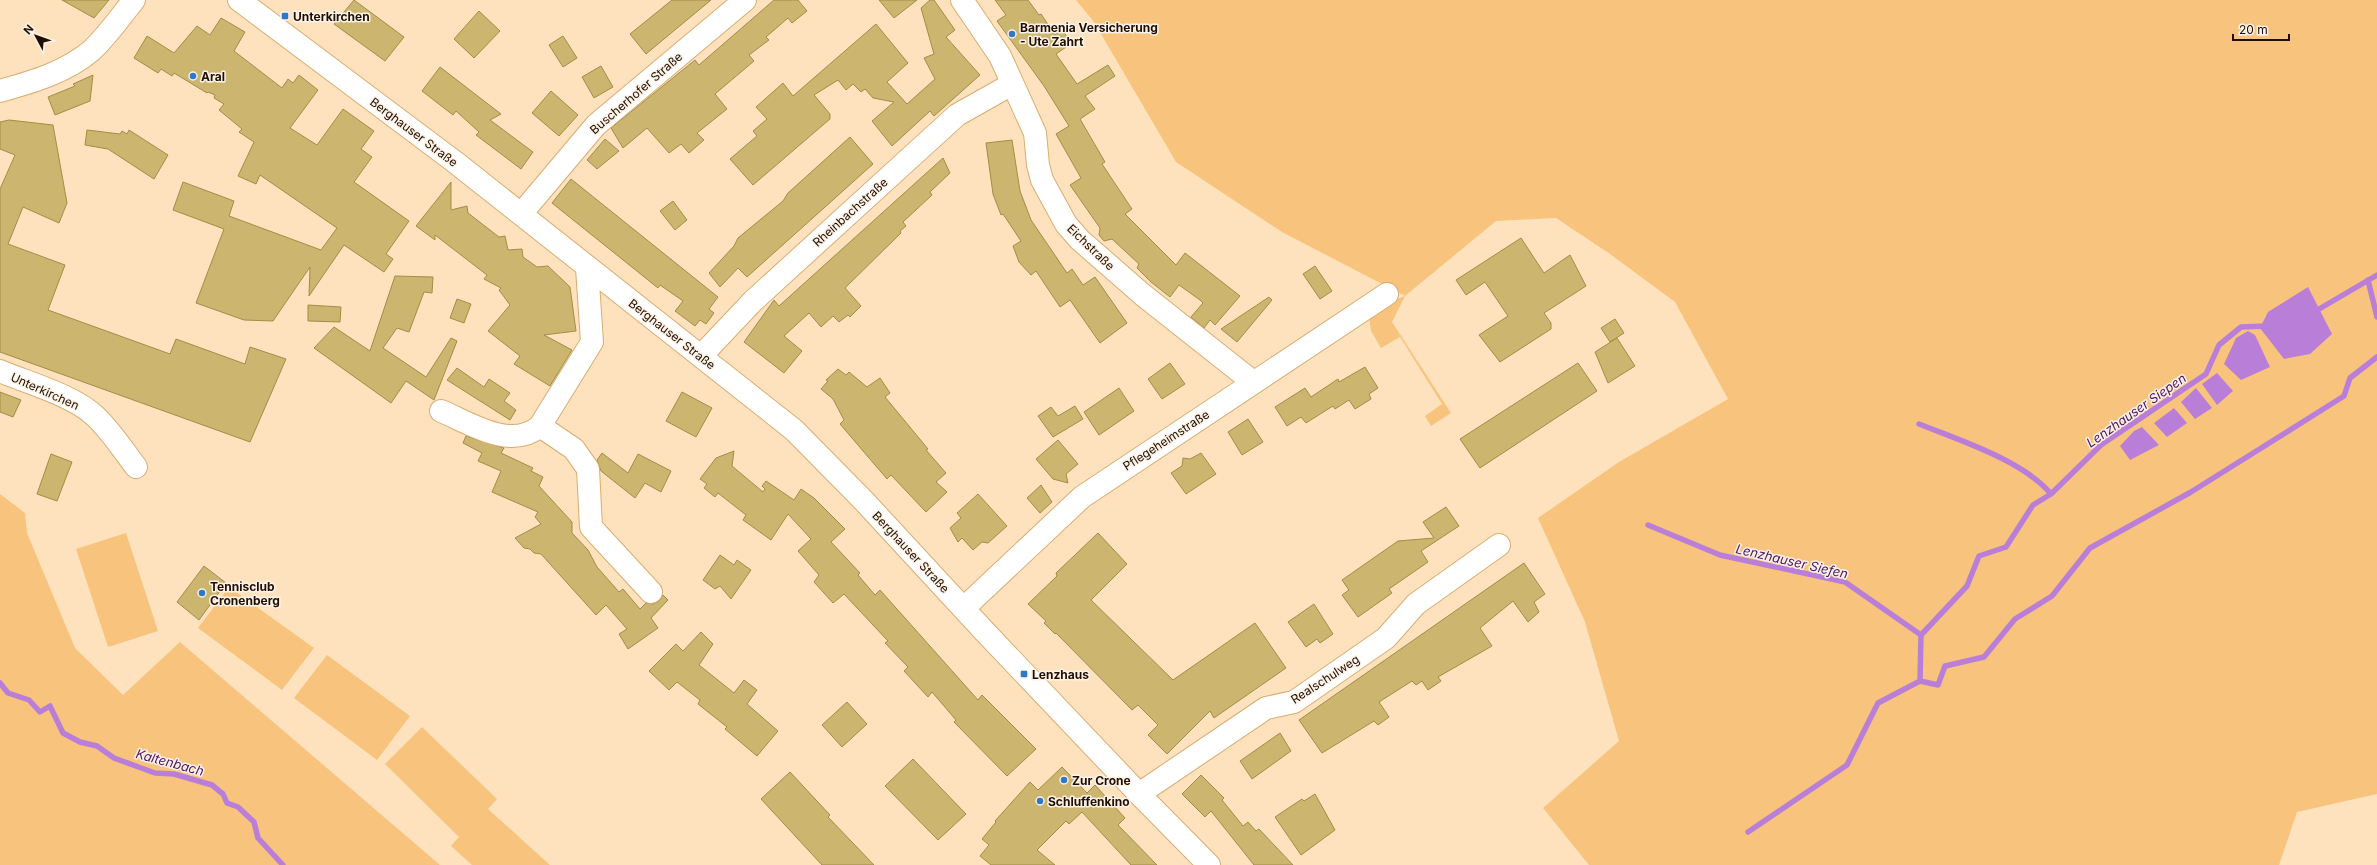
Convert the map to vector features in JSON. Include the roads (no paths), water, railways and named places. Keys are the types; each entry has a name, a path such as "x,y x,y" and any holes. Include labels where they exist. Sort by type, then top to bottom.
{"street":[{"path":"0,91 34,81 68,66 92,50 134,0"},
{"name":"Berghauser Straße","path":"239,0 521,214 587,268 794,430 870,507 1139,794 1209,865"},
{"name":"Buscherhofer Straße","path":"521,214 596,125 745,0"},
{"name":"Eichstraße","path":"962,0 1000,56 1036,133 1038,165 1042,180 1066,224 1080,240 1143,295 1253,382"},
{"name":"Rheinbachstraße","path":"701,356 753,301 957,115 1012,84"},
{"path":"441,411 503,436 525,436 540,426 592,342 587,268"},
{"name":"Pflegeheimstraße","path":"964,608 1082,497 1386,294"},
{"name":"Unterkirchen","path":"0,371 78,403 94,415 109,431 136,467"},
{"path":"540,426 574,449 588,469 591,527 651,592"},
{"name":"Realschulweg","path":"1139,794 1266,708 1294,702 1386,638 1416,604 1498,545"}],"waterway":[{"name":"Lenzhauser Siepen","path":"2314,312 2377,275"},
{"path":"2368,280 2377,317"},
{"name":"Lenzhauser Siepen","path":"1748,832 1847,765 1878,703 1920,681 1921,635 1967,586 1979,556 2006,547 2033,505 2051,494 2101,445 2206,374 2219,345 2241,327 2267,326"},
{"path":"1920,681 1938,685 1945,666 1984,657 2015,619 2052,596 2090,548 2191,492 2344,396 2350,378 2377,357"},
{"path":"1919,424 1971,444 2025,471 2051,494"},
{"name":"Lenzhauser Siefen","path":"1648,525 1720,555 1845,582 1921,635"},
{"name":"Kaltenbach","path":"0,683 8,693 29,700 40,712 50,706 63,733 80,742 97,746 114,758 155,773 174,774 212,785 223,794 227,803 238,807 254,822 258,838 283,865"}],"place":[{"name":"Unterkirchen","path":"285,16"},
{"name":"Barmenia Versicherung - Ute Zahrt","path":"1012,34"},
{"name":"Aral","path":"193,76"},
{"name":"Tennisclub Cronenberg","path":"202,593"},
{"name":"Lenzhaus","path":"1024,674"},
{"name":"Zur Crone","path":"1064,780"},
{"name":"Schluffenkino","path":"1040,801"}]}
